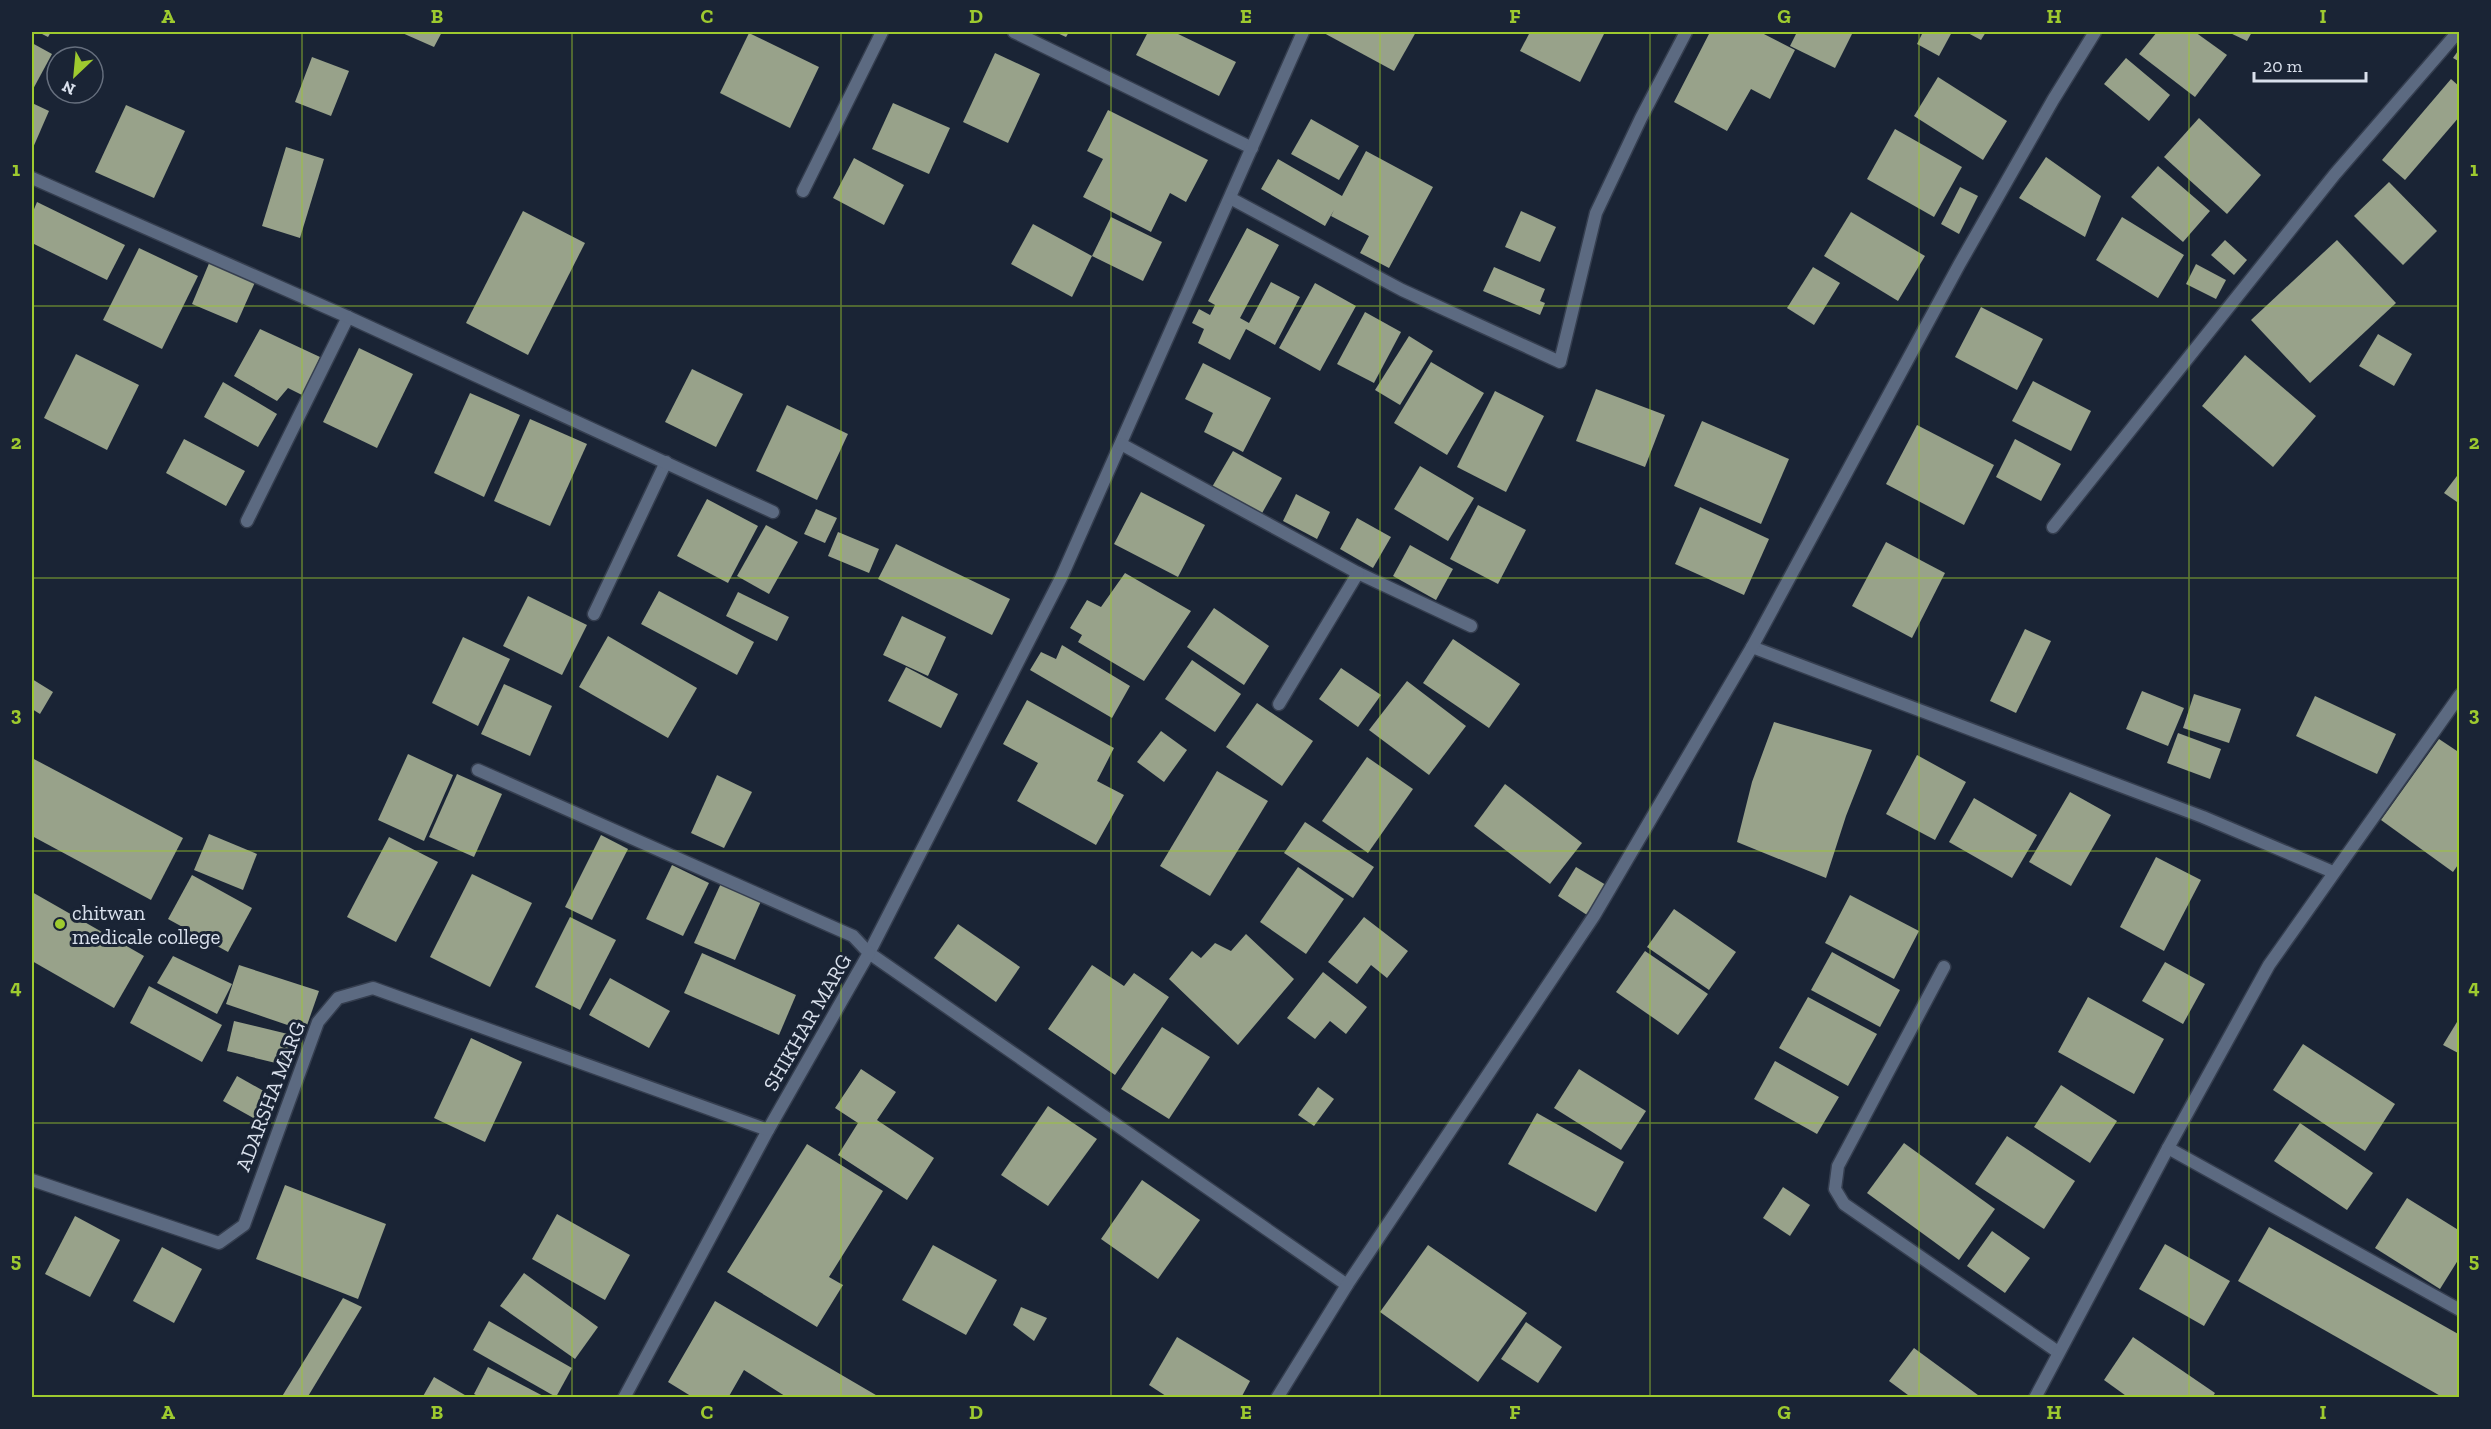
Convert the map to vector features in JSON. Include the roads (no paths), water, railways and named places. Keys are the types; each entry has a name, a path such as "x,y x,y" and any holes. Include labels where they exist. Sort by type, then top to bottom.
{"street":[{"path":"803,190 882,32"},
{"path":"1014,32 1252,148"},
{"path":"1303,32 1061,578 870,952 1347,1286"},
{"path":"1230,198 1402,290 1560,362 1596,213 1641,118 1686,32"},
{"path":"1277,1398 1347,1286 1594,916 1752,647 1959,265 2053,100 2096,32"},
{"path":"2054,527 2335,174 2458,32"},
{"path":"32,178 348,317 773,512"},
{"path":"247,520 348,317"},
{"path":"1121,444 1358,573 1471,626"},
{"path":"594,614 666,462"},
{"path":"1278,704 1358,573"},
{"path":"1752,647 2203,817 2332,872"},
{"path":"2035,1398 2168,1148 2269,965 2332,872 2460,694"},
{"name":"SHIKHAR MARG","path":"478,770 853,936 870,952 768,1130 629,1396"},
{"path":"1944,967 1838,1166 1834,1189 1844,1204 2058,1352"},
{"name":"ADARSHA MARG","path":"32,1180 219,1243 244,1225 318,1022 338,998 374,988 768,1130"},
{"path":"2168,1148 2460,1310"}],"place":[{"name":"chitwan medicale college","path":"60,924"}]}
